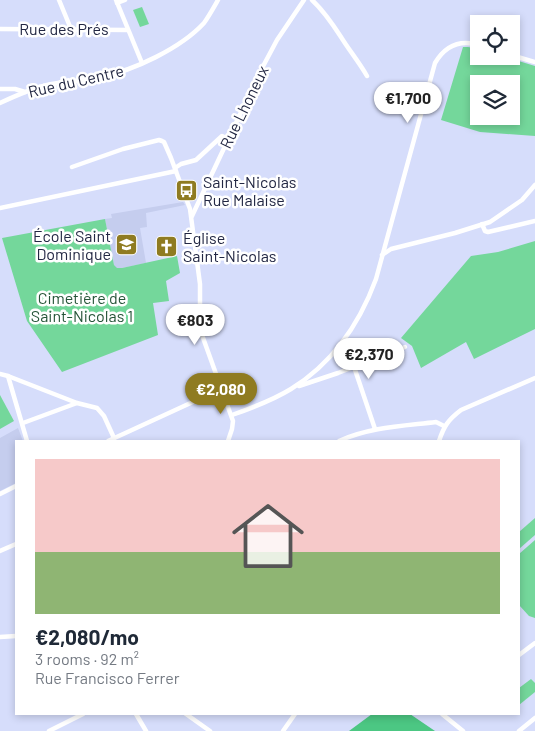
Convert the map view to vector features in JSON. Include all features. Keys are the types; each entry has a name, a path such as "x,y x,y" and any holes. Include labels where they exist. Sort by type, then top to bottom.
{"street":[{"path":"59,0 71,30"},
{"path":"126,0 117,2 142,63"},
{"name":"Rue du Centre","path":"0,103 25,92 48,85 120,73 142,63 165,52 187,38 205,22 218,0"},
{"name":"Rue Lhoneux","path":"192,218 260,72 304,0"},
{"path":"312,0 327,16 367,76"},
{"name":"Rue des Prés","path":"0,29 128,30"},
{"path":"232,416 268,401 305,380 343,342 358,319 376,279 435,63 445,50 464,42 470,43"},
{"path":"520,58 535,62"},
{"path":"0,89 15,89 25,92"},
{"path":"0,208 175,170 181,164 196,160 222,136 228,139"},
{"path":"72,167 123,149 161,140 164,142 172,158 192,218 200,284 200,324 202,335 232,416 232,429 228,440"},
{"path":"382,255 392,249 490,222 522,200 535,186"},
{"path":"482,224 485,231 488,232 535,221"},
{"path":"343,342 348,349 375,429"},
{"path":"296,386 354,367 405,347"},
{"path":"0,374 78,403 97,408 104,416 114,438"},
{"path":"8,376 27,440"},
{"path":"439,440 444,426 452,416 465,408 535,378"},
{"path":"111,440 222,389"},
{"path":"23,423 78,403"},
{"path":"342,440 375,429 436,422 444,426"},
{"path":"122,435 124,440"},
{"path":"0,494 15,486"},
{"path":"0,551 15,544"},
{"path":"0,637 15,636"},
{"path":"520,653 535,643"},
{"path":"50,731 81,715"},
{"path":"137,715 146,731"},
{"path":"187,715 210,731"},
{"path":"283,731 293,715"},
{"path":"443,715 463,731"},
{"path":"519,731 535,718"}],"shaded area":[{"name":"École Saint Dominique","path":"183,202 185,205 146,213 147,227 140,228 146,263 117,269 114,265 105,219 112,218 111,214"},
{"path":"18,428 23,440 15,440 15,484 0,491 0,438"}],"green space":[{"path":"142,7 149,24 140,27 133,10"},
{"path":"463,47 470,47 470,65 520,65 520,61 535,66 535,136 480,132 441,120"},
{"name":"Cimetière de Saint-Nicolas 1","path":"105,219 114,265 117,268 177,256 180,273 166,281 169,301 153,303 158,335 62,372 27,321 2,238"},
{"path":"535,241 535,329 474,359 466,342 421,368 412,346 401,338 471,256 498,252"},
{"path":"0,395 14,421 0,429"},
{"path":"535,518 535,535 520,548 520,531"},
{"path":"535,540 535,618 529,616 520,606 520,553"},
{"path":"531,679 535,683 535,692 520,704 520,687"},
{"path":"371,715 411,715 435,731 349,731"}],"place":[{"name":"Saint-Nicolas Rue Malaise","path":"187,191"},
{"name":"École Saint Dominique","path":"127,245"},
{"name":"Église Saint-Nicolas","path":"167,247"}]}
